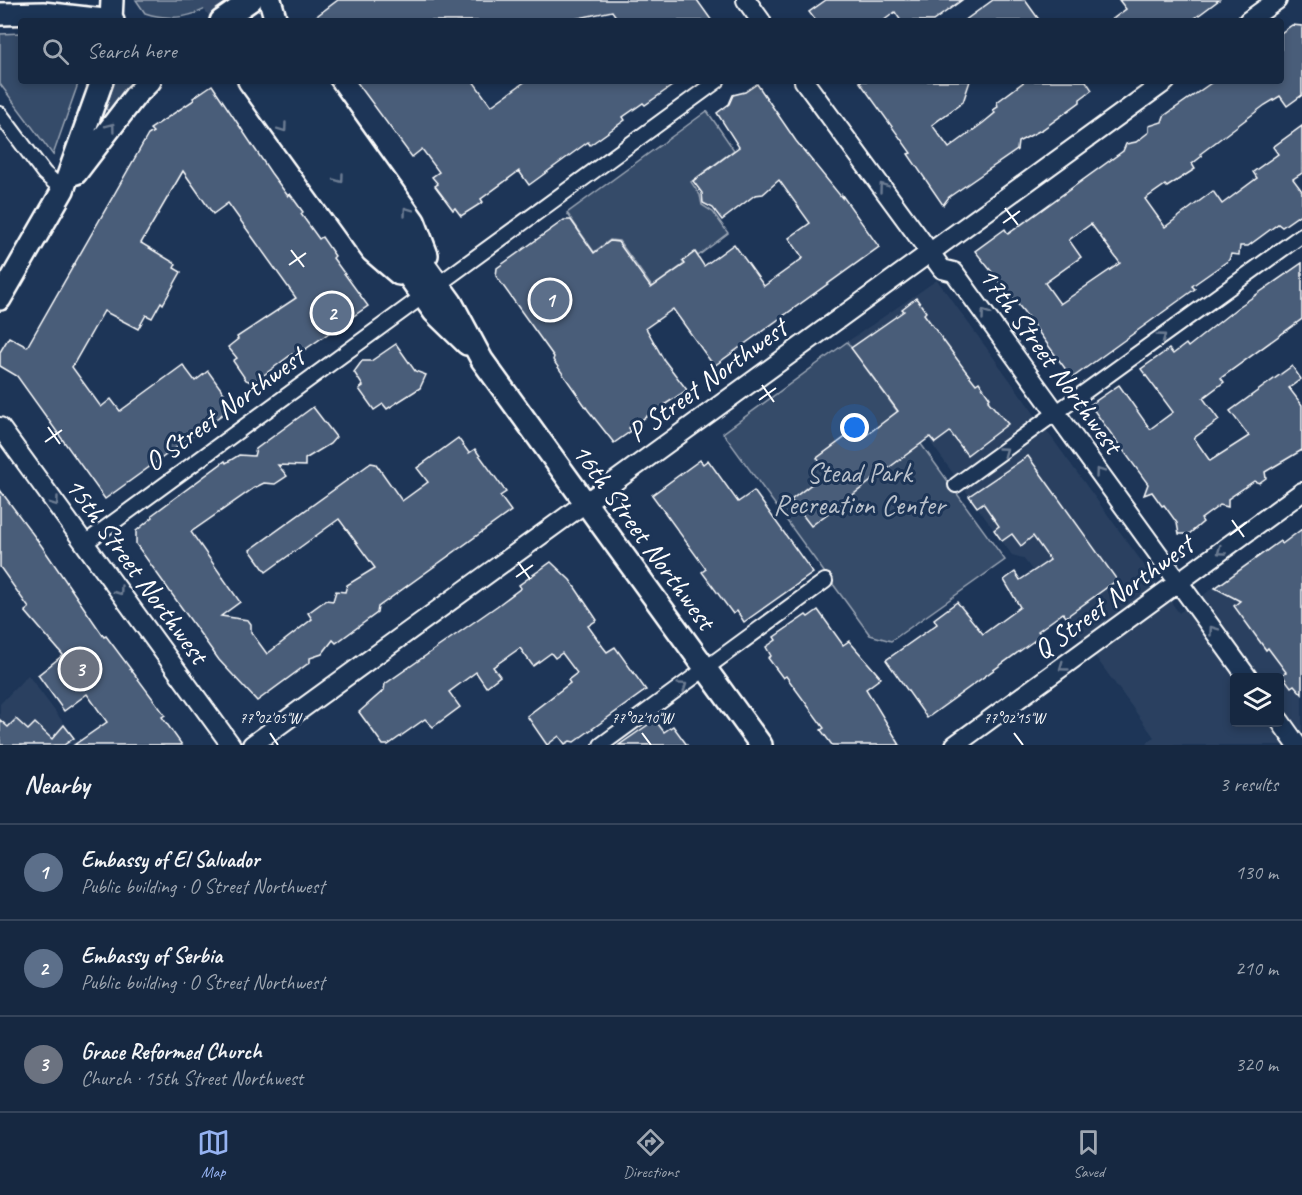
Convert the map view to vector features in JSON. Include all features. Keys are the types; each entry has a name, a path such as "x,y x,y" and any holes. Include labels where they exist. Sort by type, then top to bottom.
{"main road":[{"path":"225,18 251,0"},
{"path":"270,0 275,18"},
{"path":"746,0 759,18"},
{"path":"1252,18 1277,0"},
{"path":"0,14 112,14"},
{"path":"63,190 101,84"},
{"path":"0,299 63,190 135,96 147,84"},
{"name":"16th Street Northwest","path":"251,84 372,252 431,290"},
{"name":"16th Street Northwest","path":"271,84 431,290 761,745"},
{"name":"16th Street Northwest","path":"294,84 431,290"},
{"name":"16th Street Northwest","path":"316,84 414,221 431,290"},
{"name":"17th Street Northwest","path":"806,84 942,269 954,272 1244,673"},
{"name":"P Street Northwest","path":"252,745 1162,84"},
{"name":"15th Street Northwest","path":"0,427 231,745"},
{"name":"Q Street Northwest","path":"955,745 1302,492"},
{"path":"1284,727 1297,745"}],"street":[{"name":"O Street Northwest","path":"85,543 713,84"},
{"path":"0,114 44,173 63,190"},
{"path":"956,485 1302,236"},
{"path":"601,745 825,581"}],"shaded area":[{"path":"937,280 1179,613 1255,557 1302,624 1302,745 1149,745 1147,743 1154,737 1033,571 1023,558 1012,555 908,411 892,404 847,342"},
{"path":"28,675 80,745 0,745 0,704"}],"green space":[{"path":"136,0 220,0 193,14 165,17 145,13"},
{"path":"18,33 18,84 78,84 53,155 0,84 0,34"},
{"path":"113,84 131,84 109,111 106,109"},
{"path":"707,111 734,150 691,182 700,195 702,205 713,212 728,233 698,256 695,252 682,261 684,264 652,287 619,241 610,240 594,252 567,213"},
{"name":"Stead Park Recreation Center","path":"847,342 1005,560 891,641 870,635 723,433"}],"building":[{"path":"338,0 697,0 710,18 617,18 612,11 579,18 314,18"},
{"path":"826,0 962,0 937,18 899,18 895,12 887,18 814,18 809,12"},
{"path":"993,0 1025,0 1038,18 968,18"},
{"path":"1119,0 1219,0 1195,18 1114,18 1126,9"},
{"path":"1292,25 1302,26 1302,95 1287,106 1280,96 1265,105 1200,154 1202,156 1192,164 1195,169 1145,199 1165,227 1213,191 1222,204 1257,178 1253,172 1278,154 1273,147 1302,126 1302,173 1293,179 1302,191 1302,213 1282,227 1278,224 1248,246 1240,246 1239,255 1231,254 1229,260 1192,286 1195,289 1072,378 1024,312 975,251 1005,229 1008,234 1123,151 1126,144 1136,142 1149,132 1149,126 1162,122 1164,116 1210,84 1284,84 1284,31","holes":["1091,224 1120,263 1060,304 1045,283 1081,257 1069,240"]},
{"path":"358,84 475,84 491,106 522,84 675,84 645,105 643,103 623,117 625,120 590,145 588,142 529,185 519,171 481,199 483,202 461,216 455,208 453,210 435,186 438,184 432,177 439,172 422,149 412,157"},
{"path":"757,84 796,141 842,198 842,195 879,247 714,366 673,309 646,328 664,360 687,390 629,428 631,431 614,443 588,410 553,360 554,357 496,276 497,268 564,220 571,220 594,253 610,241 618,242 651,288 685,264 683,261 695,252 704,266 734,244 764,286 803,258 789,238 810,223 779,180 763,194 755,195 722,220 713,208 703,203 702,193 693,181 739,147 717,113 729,104 733,95 745,92"},
{"path":"861,84 969,84 963,102 932,125 949,148 995,113 993,110 998,107 997,102 1021,84 1088,84 1092,90 1080,99 1080,102 1043,129 1018,142 1017,150 949,197 943,205 908,154 911,153"},
{"path":"212,85 271,173 288,196 290,194 319,239 322,237 335,256 333,258 368,306 294,357 292,354 253,383 246,380 233,361 237,358 228,347 238,339 237,337 296,298 228,203 213,214 183,171 141,243 176,264 174,268 181,272 163,304 161,302 152,318 146,315 138,329 104,311 72,367 101,407 111,399 120,411 183,365 195,381 208,371 231,403 231,408 105,499 17,376 0,366 0,352 9,337 27,347 148,135 153,132 150,129 194,100 193,98"},
{"path":"1302,263 1302,319 1221,378 1224,382 1203,398 1219,420 1194,438 1210,461 1249,436 1230,411 1292,366 1301,379 1289,388 1302,405 1302,450 1265,472 1266,478 1259,483 1254,481 1228,499 1228,507 1220,505 1201,519 1203,522 1189,534 1179,534 1177,523 1164,505 1162,506 1152,492 1144,495 1148,484 1090,405 1119,385 1150,429 1173,412 1141,369 1169,349 1173,354 1186,344 1188,347 1237,308"},
{"path":"916,298 926,312 924,314 976,384 979,382 990,398 988,401 1008,424 967,455 950,432 935,443 930,437 811,526 791,500 827,472 817,458 855,430 861,439 898,411 851,348 904,311 902,309"},
{"path":"396,344 415,371 426,375 420,388 387,409 383,404 374,410 359,389 363,386 354,372 362,361 371,361"},
{"path":"313,407 336,437 330,444 305,459 305,466 278,465 287,476 275,484 264,483 254,488 191,532 240,602 221,616 248,620 251,624 251,632 267,654 312,619 308,613 326,600 333,601 336,591 345,592 347,585 375,568 339,519 266,572 250,550 371,463 376,464 402,501 428,482 417,468 458,438 469,453 475,449 506,492 500,496 511,511 378,607 377,613 336,643 333,640 322,654 310,658 310,662 257,701 219,660 136,544 136,531 153,517 152,515 225,461 226,463 239,455 254,456 256,449"},
{"path":"1028,456 1117,580 1066,617 1063,613 1038,631 1042,635 927,718 886,660 937,624 934,619 957,602 983,634 1020,607 1004,580 1015,572 1020,580 1050,560 1033,536 1021,546 1012,534 1002,541 994,530 999,526 983,503 977,507 969,496"},
{"path":"700,460 703,464 708,460 738,502 754,491 813,573 744,622 737,611 733,614 702,572 706,569 652,495"},
{"path":"0,490 104,637 106,636 165,715 162,717 182,745 74,745 107,722 87,694 64,711 38,675 63,655 25,611 29,608 0,567"},
{"path":"1302,529 1302,694 1294,685 1291,687 1284,678 1286,672 1268,648 1266,650 1234,606 1240,601 1215,588 1280,541 1282,544"},
{"path":"551,562 570,580 597,620 588,626 603,647 607,652 615,647 646,690 574,742 570,741 565,744 559,736 547,745 527,716 570,683 568,680 577,673 562,653 555,658 551,653 533,666 520,648 493,667 500,676 486,687 476,672 449,692 460,707 433,727 425,719 388,745 383,745 359,712 384,690 385,684 497,606 521,588 519,585"},
{"path":"818,610 843,645 849,641 881,678 866,689 900,745 832,745 821,730 824,728 786,676 783,678 768,658 771,656 766,647 776,640 774,637 806,615 808,617"},
{"path":"16,719 28,730 35,723 52,739 64,725 74,738 64,745 0,745 0,720 8,727"},
{"path":"655,720 664,732 673,726 687,745 619,745"}],"tunnel":[{"path":"210,0 224,18"}],"place":[{"name":"Embassy of El Salvador","path":"550,300"},
{"name":"Embassy of Serbia","path":"332,313"},
{"name":"Grace Reformed Church","path":"80,669"}]}
